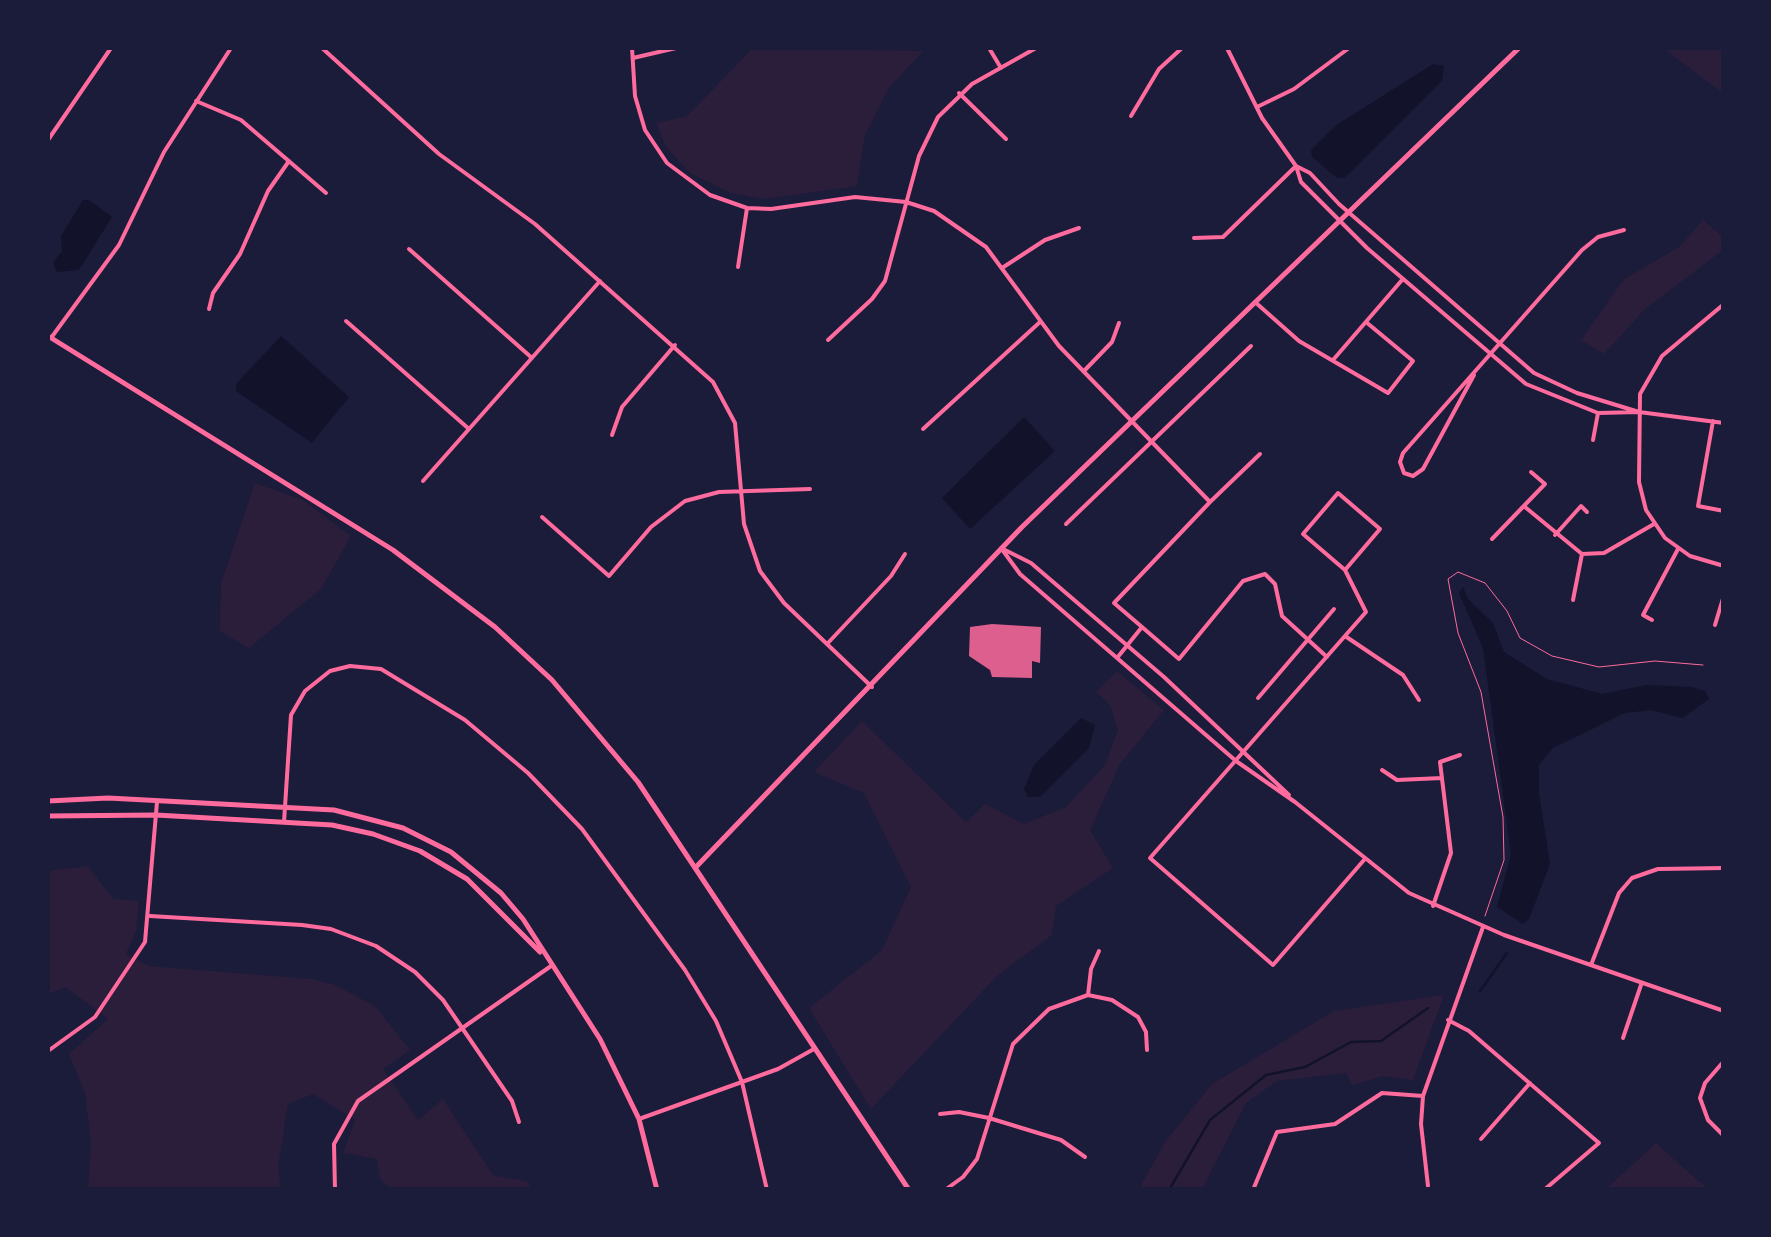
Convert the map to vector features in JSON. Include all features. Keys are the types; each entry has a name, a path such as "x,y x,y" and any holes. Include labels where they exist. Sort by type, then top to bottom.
{"street":[{"path":"48,140 111,48"},
{"path":"231,48 155,169 119,245 49,339 355,525 495,627 552,680 611,746 909,1190"},
{"path":"322,48 439,154 536,224 713,382 729,408 740,440 747,540 760,571 784,603 872,688"},
{"path":"632,48 639,113 656,150 693,186 747,208 855,197 906,202 934,212 970,233 1002,268 1040,322 1210,502"},
{"path":"633,58 676,48"},
{"path":"989,48 1001,68"},
{"path":"828,340 872,300 884,281 924,141 959,94 1036,48"},
{"path":"1130,116 1159,69 1182,48"},
{"path":"1227,48 1257,107 1296,166 1300,182 1488,356 1549,397 1598,413 1639,412 1724,423"},
{"path":"1257,107 1294,89 1349,48"},
{"path":"696,868 872,688 1001,548 1518,48"},
{"path":"959,94 1006,139"},
{"path":"196,101 241,120 326,194"},
{"path":"209,309 212,293 240,254 268,190 289,161"},
{"path":"1296,166 1310,173 1499,344 1555,385 1639,412"},
{"path":"1194,238 1224,237 1296,166"},
{"path":"738,267 747,208"},
{"path":"1002,268 1045,240 1079,228"},
{"path":"1474,376 1403,454 1400,462 1404,473 1413,476 1422,469 1488,356 1582,250 1598,237 1624,230"},
{"path":"409,249 532,358"},
{"path":"1332,361 1402,280"},
{"path":"423,481 600,281"},
{"path":"1254,302 1299,342 1388,393 1413,362 1366,322"},
{"path":"1724,304 1655,364 1640,394 1639,412 1639,482 1654,524 1678,549 1724,566"},
{"path":"346,321 469,429"},
{"path":"924,429 1040,322"},
{"path":"1084,371 1112,342 1118,323"},
{"path":"612,434 622,408 674,345"},
{"path":"1066,524 1251,346"},
{"path":"1593,440 1598,413"},
{"path":"1713,421 1698,506 1724,511"},
{"path":"1260,454 1114,602 1179,659 1243,581 1260,574 1273,579 1282,616 1327,657"},
{"path":"1492,539 1544,484 1531,472"},
{"path":"542,517 609,576 672,510 699,496 810,489"},
{"path":"1346,570 1380,529 1338,493 1304,534 1346,570 1366,612 1150,858 1273,965 1364,860"},
{"path":"1555,534 1580,506 1588,512"},
{"path":"1525,507 1582,554 1604,553 1654,524"},
{"path":"1001,548 1031,563 1246,750 1296,802 1364,860 1432,906 1641,985 1724,1011"},
{"path":"1001,548 1020,574 1116,659 1236,761 1296,802"},
{"path":"1652,620 1643,615 1678,549"},
{"path":"827,644 891,576 905,554"},
{"path":"1573,600 1582,554"},
{"path":"1715,625 1724,595"},
{"path":"1258,698 1334,609"},
{"path":"1116,659 1142,627"},
{"path":"1345,636 1403,676 1419,700"},
{"path":"284,822 289,724 305,690 340,668 361,665 391,673 497,745 582,829 622,878 703,998 742,1082 766,1190"},
{"path":"1432,906 1451,854 1441,759 1460,755"},
{"path":"1382,770 1397,780 1442,778"},
{"path":"48,1051 81,1030 105,1005 145,942 158,800"},
{"path":"48,801 158,800 285,807 355,814 427,838 475,869 501,893 616,1064 640,1119 657,1190"},
{"path":"48,816 156,815 284,822 374,834 444,864 489,897 551,966"},
{"path":"1591,966 1619,893 1632,878 1658,869 1724,868"},
{"path":"150,916 302,925 354,936 415,972 462,1028 512,1101 519,1122"},
{"path":"1427,1188 1421,1124 1423,1096 1482,927"},
{"path":"1088,995 1091,968 1099,951"},
{"path":"335,1190 334,1144 347,1115 377,1086 551,966"},
{"path":"1623,1038 1641,985"},
{"path":"945,1190 970,1168 1019,1036 1049,1009 1088,995 1131,1010 1146,1032 1147,1050"},
{"path":"1448,1020 1469,1030 1599,1144 1544,1190"},
{"path":"640,1119 788,1065 814,1049"},
{"path":"1724,1061 1705,1082 1700,1098 1708,1120 1724,1136"},
{"path":"1481,1139 1530,1083"},
{"path":"1253,1190 1277,1132 1335,1124 1382,1092 1402,1090 1423,1096"},
{"path":"940,1114 967,1112 989,1118 1061,1140 1085,1157"}],"path":[{"path":"1486,916 1504,860 1503,818 1482,692 1458,633 1448,579 1458,572 1485,584 1507,611 1520,638 1552,656 1599,667 1654,661 1703,665"}],"shaded area":[{"path":"753,48 923,51 889,88 865,135 857,186 764,199 730,193 690,173 666,147 656,123 687,116"},
{"path":"1663,48 1723,48 1723,93"},
{"path":"1433,64 1444,66 1442,81 1345,178 1337,178 1312,157 1311,150 1335,126"},
{"path":"83,200 89,200 112,217 79,270 57,272 53,263 62,251 61,236"},
{"path":"1703,220 1723,237 1723,250 1645,309 1604,354 1581,340 1624,279 1679,247"},
{"path":"281,336 349,397 312,443 236,391 236,384"},
{"path":"1024,417 1055,451 970,529 942,498"},
{"path":"255,483 303,500 351,536 321,589 249,648 220,631 221,583"},
{"path":"1463,587 1468,599 1493,623 1504,652 1547,679 1602,694 1646,685 1692,687 1705,691 1709,699 1682,718 1651,710 1625,713 1553,748 1545,757 1539,765 1539,793 1550,864 1529,919 1523,924 1497,907 1511,854 1483,648 1459,593"},
{"path":"1117,671 1164,710 1120,764 1090,830 1113,868 1056,906 1052,935 997,976 871,1109 809,1008 882,950 911,887 864,793 814,772 862,721 966,822 985,804 1024,824 1066,807 1105,765 1118,730 1110,705 1096,692"},
{"path":"1081,718 1095,725 1089,748 1040,797 1028,797 1024,789 1034,765"},
{"path":"88,866 113,899 139,901 136,931 126,954 148,966 311,979 333,984 375,1006 410,1050 383,1069 418,1120 443,1099 494,1176 527,1181 531,1189 391,1189 380,1179 377,1159 343,1153 355,1120 313,1094 288,1104 278,1167 281,1189 88,1189 91,1142 85,1093 69,1054 108,1019 65,987 48,994 48,871"},
{"path":"1444,995 1413,1080 1383,1076 1352,1085 1346,1073 1277,1081 1246,1103 1202,1189 1139,1189 1165,1142 1212,1084 1334,1011"},
{"path":"1656,1143 1686,1170 1708,1189 1606,1189"}],"building":[{"path":"970,627 1041,627 1040,663 1032,661 1032,678 992,677 990,670 969,656"}],"waterway":[{"path":"1480,991 1507,953"},
{"path":"1169,1190 1210,1120 1266,1075 1305,1067 1351,1042 1381,1041 1428,1008"}]}
